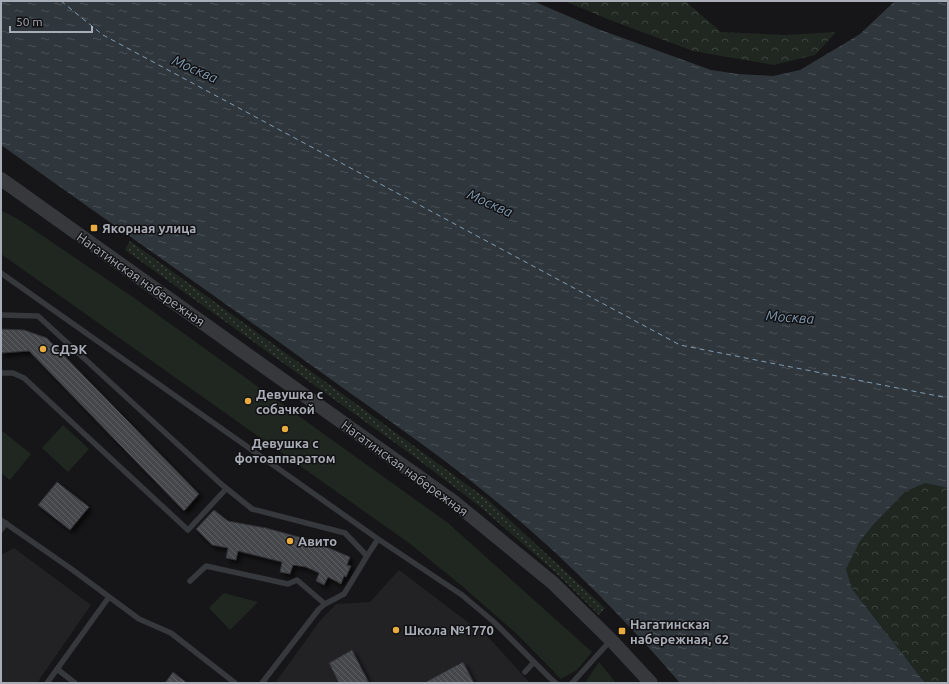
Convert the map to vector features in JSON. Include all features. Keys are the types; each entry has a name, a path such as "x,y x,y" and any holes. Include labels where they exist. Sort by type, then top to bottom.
{"street":[{"name":"Нагатинская набережная","path":"1,179 454,502 553,583 612,640 651,683"}],"lane":[{"path":"1,273 378,539 462,595 494,622 556,683"},
{"path":"1,314 38,316 226,489 252,509 345,533 367,556"},
{"path":"1,373 13,373 24,378 188,530 226,489"},
{"path":"1,530 3,521 139,619 171,633 235,683"},
{"path":"262,683 319,609 325,604 344,594 378,539"},
{"path":"190,581 206,566 288,584 297,580 325,604"},
{"path":"47,683 109,597"},
{"path":"572,683 612,640"},
{"path":"525,672 534,662"},
{"path":"57,670 75,683"}],"shaded area":[{"path":"14,548 91,605 37,683 1,683 1,555"},
{"name":"Школа №1770","path":"399,570 490,639 530,683 275,683 319,622 336,604 370,602"}],"green space":[{"path":"564,1 685,1 721,32 786,35 836,32 815,55 774,65 693,51"},
{"path":"1,210 21,221 137,300 448,523 592,652 577,670 561,679 517,634 462,586 409,543 1,254"},
{"path":"130,241 488,500 605,608 599,615 553,570 478,505 412,455 125,250"},
{"path":"63,425 89,449 68,472 42,448"},
{"path":"1,430 31,454 10,480 1,473"},
{"path":"925,483 948,488 948,683 925,683 852,589 846,569 860,541 874,524 905,492"},
{"path":"224,593 258,602 230,630 209,608"},
{"path":"599,662 616,683 585,683"}],"water":[{"name":"Москва","path":"1,1 533,1 598,29 711,70 738,74 773,76 800,70 860,34 895,1 948,1 948,488 925,483 905,492 860,541 846,569 852,589 925,683 680,683 615,611 592,588 546,544 472,482 396,426 1,145"}],"building":[{"path":"1,329 24,330 47,338 199,494 184,511 29,351 1,353"},
{"path":"57,482 89,507 70,530 38,505"},
{"path":"214,510 228,521 266,528 310,540 350,557 347,565 351,566 346,577 344,576 341,584 328,577 324,585 316,581 319,573 306,567 293,565 290,574 280,572 282,562 238,551 236,560 226,558 228,548 212,545 196,529"},
{"path":"352,650 369,683 339,683 329,663"},
{"path":"463,662 474,683 424,683"},
{"path":"173,672 187,683 165,683"}],"ferry route":[{"path":"61,1 103,35 680,345 948,398"}],"place":[{"name":"Якорная улица","path":"94,228"},
{"name":"СДЭК","path":"43,349"},
{"name":"Девушка с собачкой","path":"248,401"},
{"name":"Девушка с фотоаппаратом","path":"285,429"},
{"name":"Авито","path":"290,541"},
{"name":"Школа №1770","path":"396,630"},
{"name":"Нагатинская набережная, 62","path":"622,631"}]}
